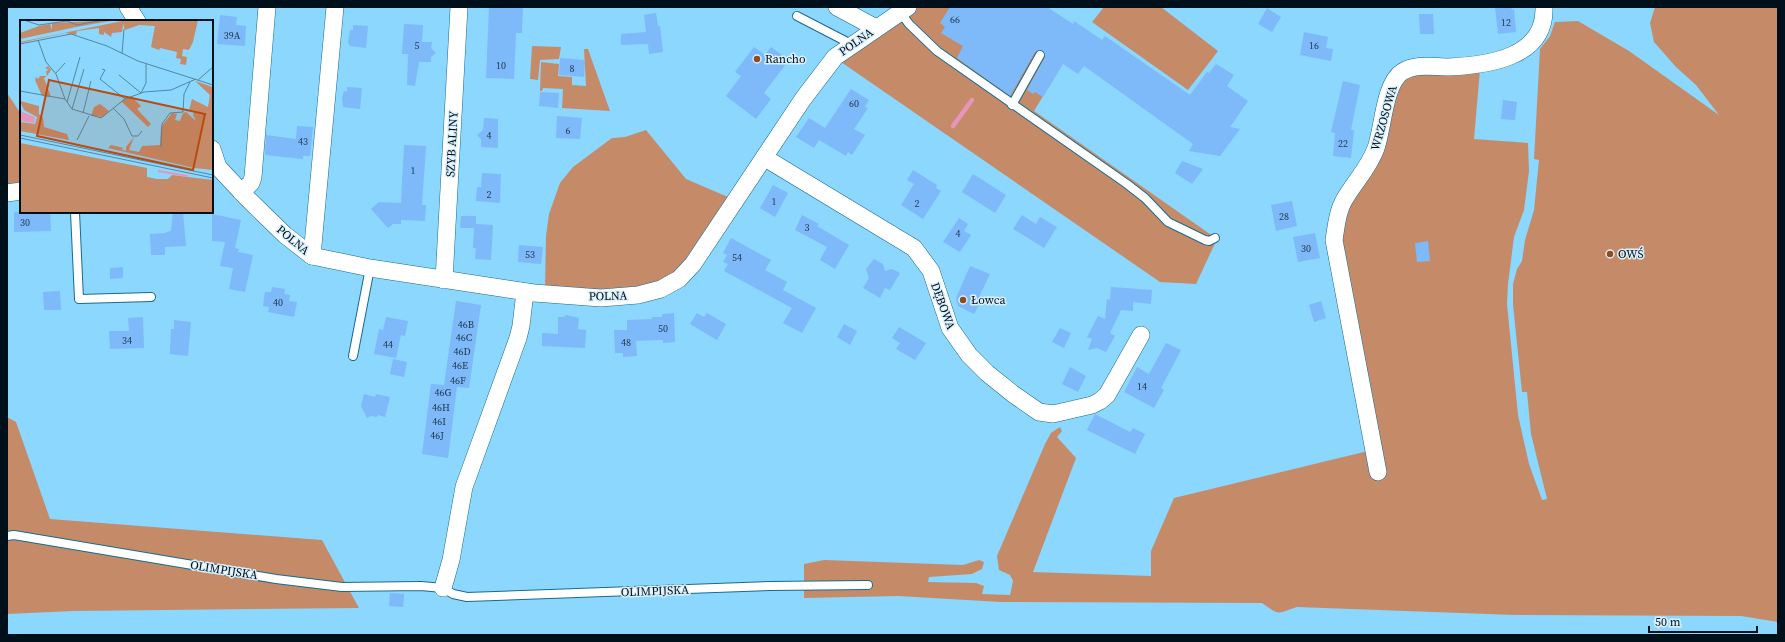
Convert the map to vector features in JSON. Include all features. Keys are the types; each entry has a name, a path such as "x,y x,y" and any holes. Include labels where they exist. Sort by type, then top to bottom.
{"street":[{"path":"128,7 136,20"},
{"path":"242,192 253,177 267,7"},
{"path":"312,256 335,7"},
{"name":"SZYB ALINY","path":"444,280 459,7"},
{"path":"837,7 876,28"},
{"name":"WRZOSOWA","path":"1378,472 1334,240 1342,204 1351,188 1365,172 1376,149 1393,83 1401,73 1413,67 1476,66 1505,59 1527,48 1538,33 1544,18 1544,7"},
{"name":"POLNA","path":"215,166 285,235 312,256 370,268 525,292 601,298 638,295 661,289 679,279 693,264 804,99 835,57 904,10"},
{"path":"213,155 215,166"},
{"name":"DĘBOWA","path":"765,158 914,248 931,271 950,328 969,355 987,373 1039,412 1054,414 1092,405 1100,401 1107,395 1141,335"},
{"path":"7,193 20,191"},
{"path":"444,588 451,560 464,487 518,338 525,292"}],"lane":[{"path":"904,10 909,24 937,51 1012,105 1127,184 1145,198 1168,222 1205,240 1208,241 1215,238"},
{"path":"797,16 853,45"},
{"path":"1012,105 1040,54"},
{"path":"75,213 79,299 150,297"},
{"path":"352,356 370,268"},
{"name":"OLIMPIJSKA","path":"7,536 14,535 276,579 342,587 421,586 444,588 453,594 468,597 770,586 868,585"}],"shaded area":[{"path":"917,7 974,7 1062,65 1034,111 1217,239 1196,284 1160,282 841,62"},
{"path":"1104,7 1161,7 1218,51 1188,90 1092,22"},
{"path":"1655,7 1778,7 1778,622 1741,616 1515,615 1297,607 1276,612 1262,603 1001,602 898,596 804,598 804,564 824,560 963,565 979,560 984,562 982,569 972,574 929,577 928,582 976,583 984,586 982,594 1010,595 1013,581 1010,575 999,570 997,556 1045,444 1051,433 1060,427 1062,431 1057,437 1076,458 1033,572 1151,576 1151,551 1174,498 1368,451 1340,233 1394,88 1406,76 1480,70 1474,139 1528,143 1529,171 1524,210 1514,237 1507,304 1518,415 1529,464 1542,500 1547,499 1531,434 1527,392 1522,392 1513,305 1513,284 1517,269 1522,261 1525,240 1534,210 1539,160 1534,159 1540,49 1550,36 1555,22 1578,21 1629,51 1719,115 1696,85 1676,67 1654,42 1650,23"},
{"path":"532,46 561,47 559,59 540,60 538,80 530,79"},
{"path":"584,49 588,49 610,111 562,108 563,89 543,88 542,91 540,91 541,62 559,64 558,76 572,77 572,85 586,86"},
{"path":"7,93 20,112 20,184 7,187"},
{"path":"646,130 686,179 728,197 676,275 661,282 645,286 612,291 545,289 546,236 549,214 560,183 573,167 612,138 625,137"},
{"path":"7,417 16,422 50,519 322,540 359,608 73,611 7,614"}],"building":[{"path":"489,7 523,7 522,33 516,33 514,79 486,78"},
{"path":"950,7 1047,7 1073,24 1074,21 1102,40 1105,36 1190,95 1207,72 1209,73 1216,64 1234,75 1227,86 1248,101 1230,127 1240,129 1220,156 1189,151 1193,144 1084,66 1078,74 1063,64 1043,97 1035,92 1033,94 1027,90 1045,57 1045,53 1040,50 1035,52 1010,96 957,58 963,46 941,33 945,27 940,23"},
{"path":"1495,7 1511,7 1512,10 1514,9 1516,32 1498,34"},
{"path":"1267,8 1281,17 1272,32 1258,24"},
{"path":"656,13 658,26 660,26 663,52 649,54 648,44 621,45 621,34 646,32 644,15"},
{"path":"1419,14 1433,14 1434,34 1420,34"},
{"path":"220,15 237,17 236,25 246,26 245,46 217,44"},
{"path":"404,24 423,25 422,42 432,42 431,48 436,53 431,57 431,62 419,62 415,86 407,85 408,54 402,54"},
{"path":"353,25 368,26 366,48 350,46 348,42 350,30 353,30"},
{"path":"1304,32 1328,37 1326,48 1333,49 1331,61 1300,55"},
{"path":"754,47 765,55 771,47 789,60 764,93 771,99 756,119 726,96 741,76 735,72"},
{"path":"560,58 585,60 584,77 559,75"},
{"path":"1343,81 1360,85 1351,130 1354,130 1351,158 1333,156 1335,133 1331,132"},
{"path":"347,87 362,88 360,109 343,107 342,98 344,91 347,92"},
{"path":"851,89 869,100 865,107 868,108 854,129 865,135 852,155 848,152 846,156 819,140 814,148 796,137 809,118 825,128"},
{"path":"540,92 559,93 558,108 539,106"},
{"path":"1503,100 1517,102 1515,120 1501,119"},
{"path":"557,116 582,118 580,139 556,138"},
{"path":"484,118 498,119 498,148 481,147 481,139 477,135 483,130"},
{"path":"297,126 313,127 310,156 303,156 303,159 265,155 266,135 296,139"},
{"path":"404,145 426,146 422,205 426,205 425,221 401,220 401,224 393,224 388,228 371,209 379,202 401,203"},
{"path":"1182,161 1203,169 1192,184 1175,173"},
{"path":"913,170 937,185 936,188 941,191 923,219 901,205 914,184 907,180"},
{"path":"482,173 501,174 500,203 476,201 477,187 481,187"},
{"path":"973,174 1006,195 995,213 962,192"},
{"path":"773,185 788,193 775,217 760,208"},
{"path":"1292,201 1297,226 1276,231 1271,205"},
{"path":"14,212 50,213 51,231 14,232"},
{"path":"173,213 183,213 186,246 165,247 165,255 151,255 150,234 166,233 171,231"},
{"path":"212,214 241,220 235,248 239,249 238,252 253,255 245,292 229,289 233,268 220,266 225,242 212,241"},
{"path":"802,215 819,224 817,226 849,245 835,269 820,260 827,247 795,230"},
{"path":"1022,215 1036,224 1040,217 1057,227 1044,248 1013,229"},
{"path":"461,216 476,216 476,224 493,225 491,260 475,259 476,248 473,248 474,228 460,228"},
{"path":"959,218 968,224 964,231 971,235 960,252 943,242"},
{"path":"1315,233 1320,258 1298,262 1293,237"},
{"path":"731,238 771,260 765,270 787,282 783,290 816,308 802,333 783,323 792,308 724,271 728,264 723,262 727,255 723,253"},
{"path":"1428,241 1430,261 1417,262 1415,243"},
{"path":"519,245 543,247 541,264 518,262"},
{"path":"874,259 883,264 885,271 892,269 900,273 890,290 885,288 880,298 863,288 869,278 866,269"},
{"path":"970,266 990,274 979,297 983,298 974,314 958,306 956,298"},
{"path":"123,267 123,278 110,279 110,268"},
{"path":"272,287 285,289 284,294 290,295 289,301 297,302 294,317 268,312 269,307 263,306 265,292 271,292"},
{"path":"1111,287 1152,290 1151,304 1133,302 1133,311 1121,310 1110,333 1115,336 1106,352 1097,348 1088,350 1092,339 1087,337 1098,316 1105,319 1107,299 1110,300"},
{"path":"60,291 61,310 44,310 43,292"},
{"path":"456,301 481,305 469,388 457,387 448,458 422,454 431,384 444,385"},
{"path":"1321,301 1326,318 1314,322 1309,305"},
{"path":"674,313 675,342 663,343 663,340 636,341 637,356 623,357 623,353 615,353 614,330 627,330 627,320 652,319 652,317 662,317 662,314"},
{"path":"697,313 704,317 707,313 726,324 717,340 690,324"},
{"path":"566,315 579,318 578,329 586,330 585,348 542,346 542,333 558,334 558,317 564,317"},
{"path":"143,317 144,348 110,349 109,331 129,331 128,318"},
{"path":"386,317 408,321 405,336 401,335 396,358 374,354 379,329 383,330"},
{"path":"174,320 191,322 188,356 170,354 171,329 174,329"},
{"path":"844,324 857,331 850,345 837,337"},
{"path":"899,327 926,343 915,360 896,349 900,343 892,338"},
{"path":"1060,328 1071,333 1064,348 1052,342"},
{"path":"1166,343 1181,350 1161,388 1164,390 1154,408 1124,392 1137,367 1149,374"},
{"path":"393,359 407,362 404,377 390,374"},
{"path":"1070,367 1086,376 1078,392 1062,384"},
{"path":"364,394 375,397 376,394 390,397 385,417 378,415 377,417 371,416 367,418 361,406"},
{"path":"1095,414 1130,432 1133,428 1145,434 1135,454 1087,430"},
{"path":"390,593 404,594 403,607 389,606"}],"waterway":[{"path":"953,126 972,100"}],"place":[{"name":"Rancho","path":"757,59"},
{"name":"OWŚ","path":"1610,254"},
{"name":"Łowca","path":"963,300"}]}
